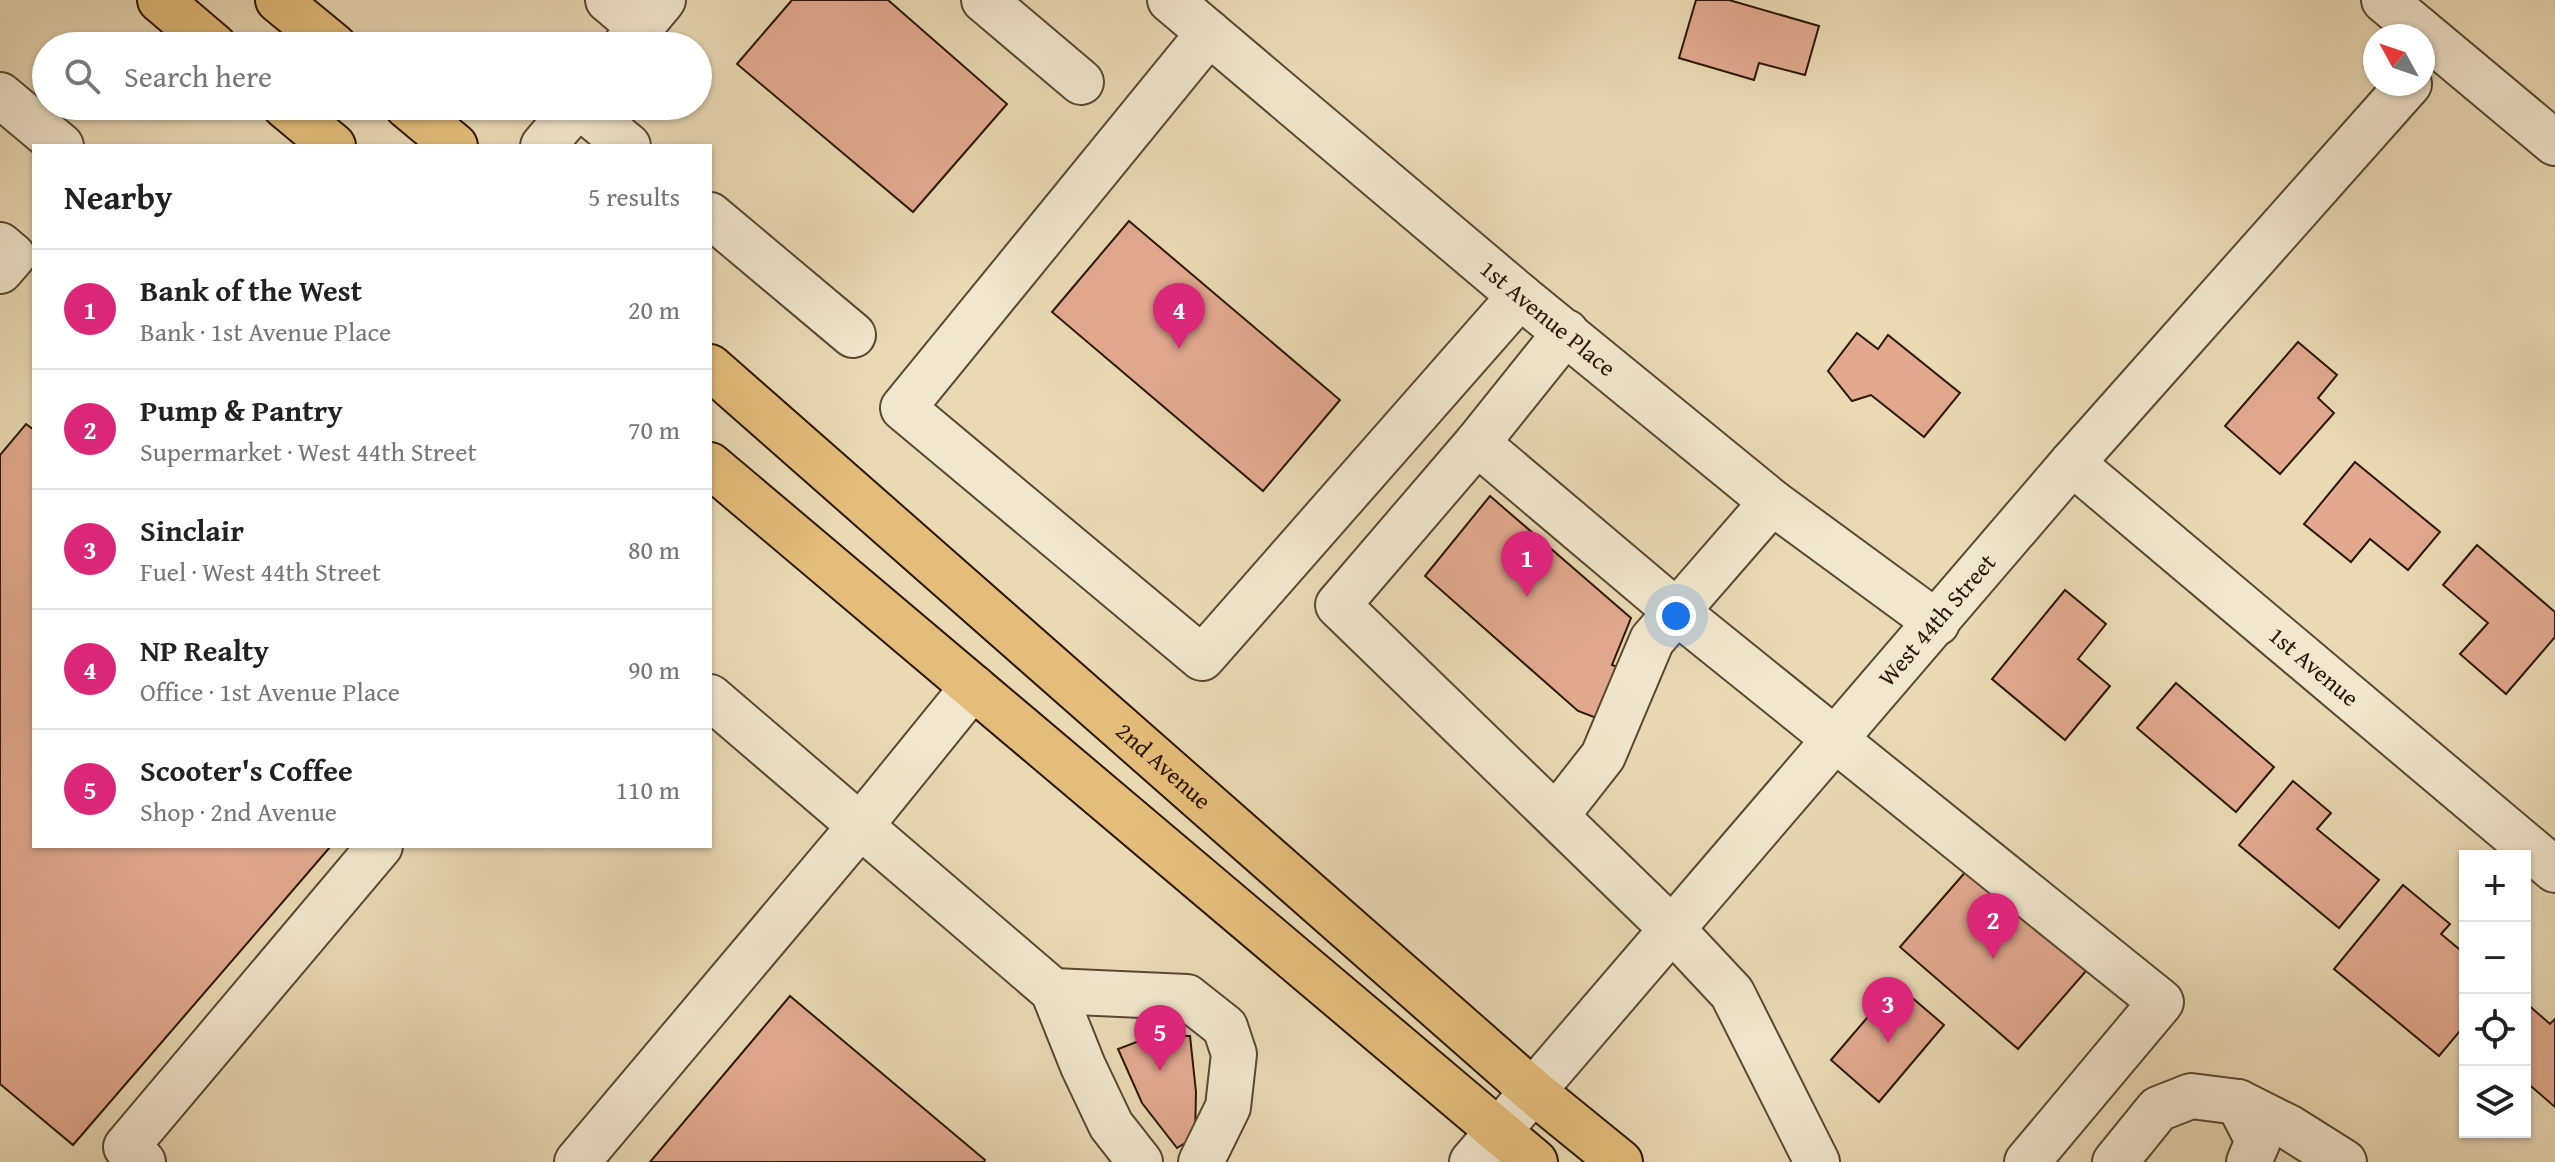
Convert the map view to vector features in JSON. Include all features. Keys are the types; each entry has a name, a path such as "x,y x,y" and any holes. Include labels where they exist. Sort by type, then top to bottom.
{"main road":[{"path":"160,0 198,32"},
{"path":"278,0 317,32"},
{"path":"302,120 331,144"},
{"path":"424,120 453,144"},
{"name":"2nd Avenue","path":"712,369 1534,1092 1620,1162"},
{"path":"712,467 973,687 1486,1147 1535,1162"}],"street":[{"path":"984,0 1081,82"},
{"name":"1st Avenue Place","path":"1170,0 1520,296 1772,502 1937,623"},
{"path":"2384,0 2404,24"},
{"path":"1209,33 903,408 1202,658 1520,296"},
{"path":"2435,60 2555,143"},
{"path":"0,95 59,144"},
{"name":"West 44th Street","path":"1486,1147 2072,463 2398,96"},
{"path":"545,144 566,120"},
{"path":"596,120 626,144"},
{"path":"712,217 853,335"},
{"path":"0,245 13,256 0,271"},
{"path":"1566,332 1477,443 1338,605 1673,930 1732,993 1817,1162"},
{"path":"1477,443 1677,612 2161,1002 2027,1162"},
{"name":"1st Avenue","path":"2072,463 2555,870"},
{"path":"1556,816 1603,756 1652,640 1772,502"},
{"path":"577,1162 973,687"},
{"path":"712,699 1053,991 1111,1125 1140,1162"},
{"path":"143,1162 126,1147 378,848"},
{"path":"1053,991 1187,997 1225,1027 1234,1054 1228,1107 1201,1162"},
{"path":"2115,1162 2158,1109 2191,1096 2238,1102 2290,1128 2344,1162"},
{"path":"2238,1102 2258,1141 2249,1162"}],"building":[{"path":"792,0 888,0 1007,104 913,212 737,64"},
{"path":"1696,0 1729,0 1819,26 1805,75 1759,63 1754,80 1679,58"},
{"path":"1129,221 1340,400 1263,491 1052,312"},
{"path":"1857,333 1878,349 1888,335 1960,393 1924,437 1871,395 1852,401 1828,371"},
{"path":"2298,342 2337,375 2318,398 2334,413 2280,474 2225,426"},
{"path":"26,424 32,428 32,848 329,848 73,1145 0,1084 0,455"},
{"path":"2355,462 2440,532 2408,570 2370,539 2351,562 2304,524"},
{"path":"1490,496 1631,618 1612,665 1655,681 1633,732 1578,711 1425,576"},
{"path":"2477,545 2555,612 2555,637 2506,694 2460,654 2488,623 2443,585"},
{"path":"2065,590 2106,624 2078,659 2110,686 2065,740 1992,679"},
{"path":"2176,683 2274,767 2236,812 2137,728"},
{"path":"2293,781 2331,813 2317,829 2379,880 2339,928 2239,845"},
{"path":"1968,869 2086,971 2018,1049 1900,947"},
{"path":"2403,885 2450,924 2441,934 2459,949 2459,1032 2439,1056 2334,969"},
{"path":"1896,984 1944,1025 1879,1102 1831,1060"},
{"path":"790,996 985,1160 984,1162 650,1162"},
{"path":"2531,1007 2550,1024 2555,1019 2555,1107 2531,1086"},
{"path":"1155,1035 1190,1036 1196,1092 1195,1137 1177,1148 1142,1103 1118,1049"}],"place":[{"name":"NP Realty","path":"1179,349"},
{"name":"Bank of the West","path":"1527,597"},
{"name":"Pump & Pantry","path":"1993,959"},
{"name":"Sinclair","path":"1888,1043"},
{"name":"Scooter's Coffee","path":"1160,1071"}]}
